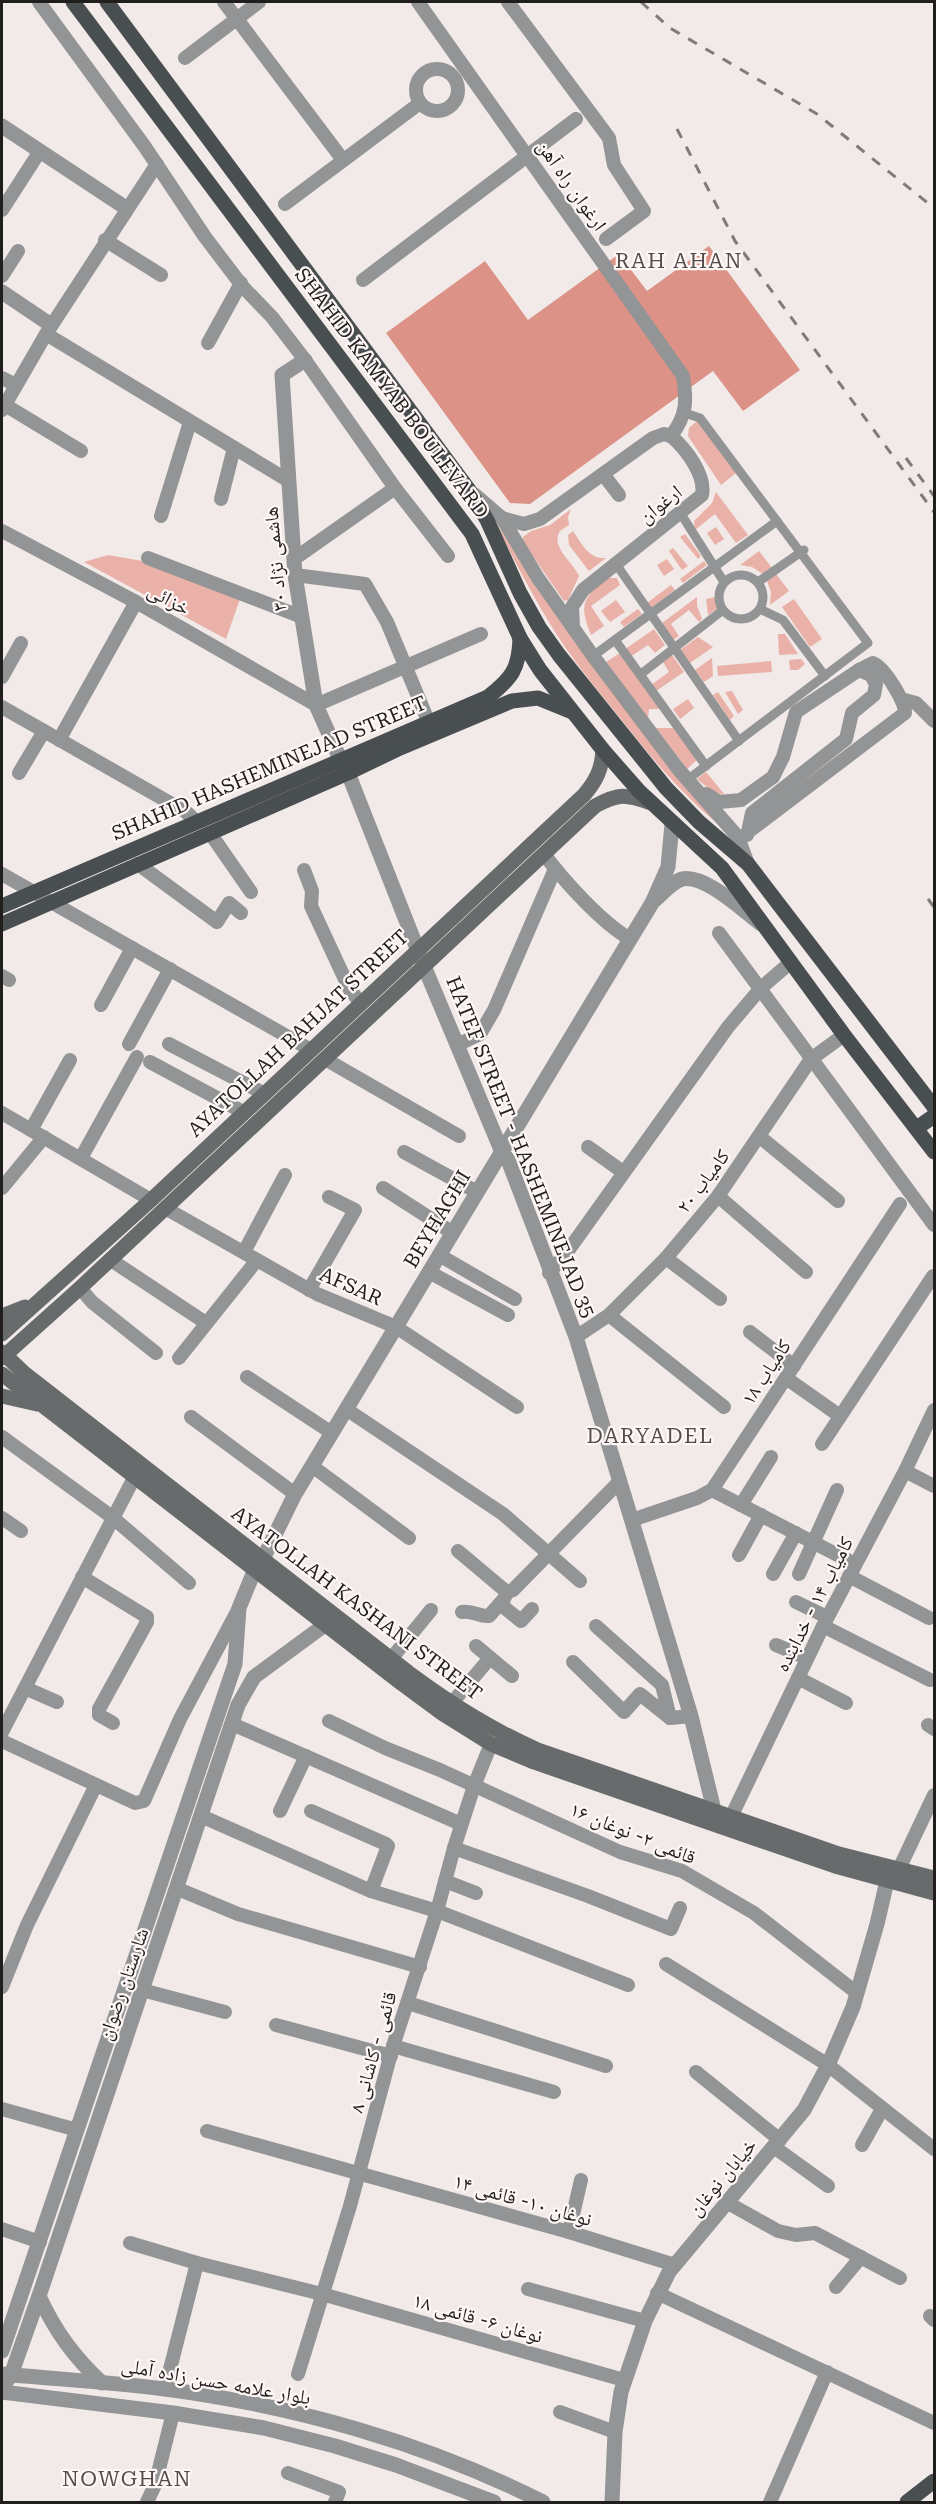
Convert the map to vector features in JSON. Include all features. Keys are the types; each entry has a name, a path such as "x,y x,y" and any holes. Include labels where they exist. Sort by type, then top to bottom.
{"main road":[{"name":"SHAHID KAMYAB BOULEVARD","path":"73,2 472,534 520,638 540,670 603,750 651,803 722,868 769,929 844,1035 934,1152"},
{"name":"SHAHID KAMYAB BOULEVARD","path":"107,2 469,490 487,520 520,593 539,627 559,655 666,788 699,822 748,864 934,1107"},
{"name":"SHAHID HASHEMINEJAD STREET","path":"2,924 210,833 429,723 488,697 511,679 520,649 520,638"},
{"path":"502,686 511,690 512,701"},
{"path":"344,767 400,748 512,701 538,698 572,712"},
{"name":"AYATOLLAH BAHJAT STREET","path":"2,1334 151,1200 584,795 596,782 602,764 603,750"},
{"name":"SHAHID HASHEMINEJAD STREET","path":"2,906 197,822 344,767"},
{"name":"AYATOLLAH BAHJAT STREET","path":"3,1355 111,1260 595,806 614,796 631,796 651,803"},
{"path":"917,1128 934,1116"},
{"path":"2,1316 15,1313 45,1295"},
{"name":"AYATOLLAH KASHANI STREET","path":"3,1355 259,1564 326,1624 443,1714 492,1744 534,1762 712,1816 731,1817 839,1854 934,1878"},
{"name":"AYATOLLAH KASHANI STREET","path":"2,1374 135,1476 392,1659 450,1704 498,1733 835,1866 934,1893"},
{"path":"2,1396 41,1405"},
{"path":"907,2502 934,2481"}],"street":[{"path":"39,2 156,164 205,237 240,284 272,317 305,360 395,488 448,556"},
{"path":"224,2 343,160"},
{"path":"185,58 259,2"},
{"name":"ارغوان راه آهن","path":"417,2 460,74 527,156 683,376 686,395 685,413"},
{"path":"508,2 609,138 614,165 644,211 606,239"},
{"path":"441,69 460,74 458,94 450,108 434,111 420,103 416,87 425,73 441,69"},
{"path":"285,204 420,103"},
{"path":"363,280 576,119"},
{"path":"2,126 126,208"},
{"path":"2,210 40,151"},
{"path":"81,451 3,407 48,330 156,164"},
{"path":"105,240 161,275"},
{"path":"2,276 18,251"},
{"path":"208,343 240,284"},
{"path":"2,292 48,330 190,422 289,481"},
{"name":"هاشمی نژاد ۳۰","path":"305,360 282,375 295,567 316,705 344,767"},
{"path":"2,378 16,385"},
{"path":"502,518 524,524 540,519 653,438 664,434 671,436 682,422 685,413 700,418 868,643 706,766 691,784"},
{"path":"161,516 190,422"},
{"name":"ارغوان","path":"573,626 572,606 583,590 702,495 704,487 701,476 679,442 671,436"},
{"path":"221,499 234,448"},
{"path":"603,474 619,495"},
{"path":"295,567 395,488"},
{"path":"469,490 502,518 538,578 593,656 691,784 738,837 748,864"},
{"path":"681,514 724,582"},
{"path":"593,656 777,521"},
{"name":"خزائی","path":"2,531 135,602 316,705"},
{"path":"758,582 802,552"},
{"path":"148,558 302,617"},
{"path":"616,564 739,741"},
{"path":"295,567 366,584 387,622 429,723"},
{"path":"737,574 745,575 758,582 763,595 760,609 749,618 741,619 734,618 723,610 718,596 724,582 737,574"},
{"path":"59,740 135,602"},
{"path":"760,609 783,620 825,676"},
{"path":"641,674 723,610"},
{"path":"316,705 481,634"},
{"path":"615,640 706,766"},
{"path":"2,677 21,643"},
{"path":"691,784 719,802 741,800 773,777 783,757 796,712 859,670 869,664 876,664 905,705 905,713 748,832"},
{"path":"748,864 748,832 752,813 849,735 852,713 874,695 875,679 859,670"},
{"path":"901,699 916,703 934,721"},
{"path":"2,707 186,812 197,822"},
{"path":"19,773 44,731"},
{"name":"HATEF STREET - HASHEMINEJAD 35","path":"344,767 424,966 502,1152 508,1160 549,1273 576,1337 691,1716 712,1816"},
{"path":"652,903 668,867 672,824"},
{"path":"210,833 251,892"},
{"path":"544,854 555,869 616,931 630,939"},
{"path":"138,864 218,922 229,903 241,913"},
{"path":"457,1045 480,1034 494,1010 555,869"},
{"path":"304,870 312,891 310,906 350,990 361,1003"},
{"path":"2,874 311,1050"},
{"path":"652,903 675,882 684,879 702,880 769,929"},
{"name":"BEYHAGHI","path":"259,1564 295,1494 652,903"},
{"path":"719,933 934,1225"},
{"path":"101,1005 132,948"},
{"path":"549,1273 566,1255 728,1027 760,988 791,962"},
{"path":"129,1044 170,969"},
{"name":"کامیاب ۲۰","path":"576,1337 609,1315 666,1258 718,1196 811,1059 844,1035"},
{"path":"169,1044 263,1094"},
{"path":"81,1158 144,1059 243,1112"},
{"path":"325,1059 459,1136"},
{"path":"31,1130 70,1060"},
{"path":"2,1113 151,1200"},
{"path":"2,1188 44,1137"},
{"path":"760,1137 838,1201"},
{"path":"588,1147 623,1172"},
{"path":"404,1152 477,1192"},
{"path":"244,1252 285,1175"},
{"path":"383,1188 453,1233"},
{"path":"718,1196 806,1272"},
{"path":"309,1290 355,1210 329,1197"},
{"name":"کامیاب ۱۸","path":"712,1490 900,1204"},
{"name":"AFSAR","path":"165,1208 309,1290 396,1327 517,1407"},
{"path":"439,1255 515,1299"},
{"path":"666,1258 720,1299"},
{"path":"111,1260 206,1323"},
{"path":"179,1358 257,1260"},
{"path":"429,1272 508,1315"},
{"path":"822,1444 933,1276"},
{"path":"80,1288 92,1302 156,1353"},
{"path":"609,1315 724,1407"},
{"path":"750,1332 794,1366"},
{"path":"247,1377 332,1433"},
{"path":"786,1378 840,1416"},
{"path":"346,1410 503,1514 580,1581"},
{"path":"191,1417 295,1494"},
{"name":"کامیاب ۱۴ - خدابنده","path":"731,1817 825,1622 933,1419"},
{"path":"2,1437 112,1517 189,1583"},
{"path":"741,1505 771,1456"},
{"path":"312,1466 409,1538"},
{"path":"905,1471 934,1486"},
{"path":"2,1732 135,1476"},
{"path":"462,1612 470,1610 483,1616 489,1616 507,1592 513,1590 620,1481"},
{"path":"632,1520 697,1498 712,1490 814,1542 852,1570 929,1618"},
{"path":"799,1574 837,1490"},
{"path":"739,1555 761,1515"},
{"path":"2,1518 21,1532"},
{"path":"772,1574 796,1533"},
{"path":"458,1551 507,1592"},
{"name":"شارستان رضوان","path":"2,2352 235,1664 239,1608 259,1564"},
{"path":"82,1576 147,1617 147,1622 99,1709 99,1715 114,1723"},
{"path":"796,1602 825,1622 930,1680"},
{"path":"500,1604 521,1621 532,1609"},
{"path":"2,1741 140,1804 144,1801 180,1719 239,1608"},
{"path":"392,1659 431,1610"},
{"name":"شارستان رضوان","path":"2,2390 6,2374 39,2296 178,1889 238,1705 254,1677 326,1624"},
{"path":"596,1626 662,1685 670,1718"},
{"path":"776,1645 807,1658"},
{"path":"476,1646 513,1676"},
{"path":"450,1704 490,1658"},
{"path":"573,1662 624,1712 640,1694 670,1718 691,1716"},
{"path":"798,1678 846,1703"},
{"path":"25,1688 57,1702"},
{"name":"قائمی ۲- نوغان ۱۶","path":"329,1721 620,1852 681,1870 754,1913 857,1993"},
{"path":"232,1724 461,1824"},
{"name":"قائمی - کاشانی ۸","path":"298,2374 461,1824 492,1744"},
{"path":"280,1810 306,1756"},
{"path":"2,1987 27,1925 96,1785"},
{"path":"899,1869 934,1795"},
{"path":"311,1811 387,1844 371,1891"},
{"path":"201,1816 371,1891 437,1911 628,1986"},
{"path":"454,1848 588,1896 671,1929 680,1908"},
{"path":"445,1881 476,1893"},
{"name":"خیابان نوغان","path":"612,2502 615,2432 624,2380 657,2293 675,2265 804,2110 828,2065 857,1993 887,1881"},
{"path":"178,1889 238,1914 420,1967"},
{"path":"666,1964 828,2065 934,2147"},
{"path":"142,1990 225,2012"},
{"path":"408,2003 606,2066"},
{"path":"276,2025 392,2051 554,2092"},
{"path":"696,2072 828,2186"},
{"path":"2,2109 77,2130"},
{"path":"862,2145 882,2109"},
{"name":"نوغان ۱۰- قائمی ۱۴","path":"207,2131 569,2232 675,2265"},
{"path":"569,2232 581,2180"},
{"path":"728,2203 778,2231 796,2235 815,2233 900,2278"},
{"path":"2,2229 40,2242"},
{"name":"نوغان ۶- قائمی ۱۸","path":"130,2244 197,2264 322,2294 624,2380"},
{"path":"836,2287 861,2257"},
{"path":"165,2389 197,2264"},
{"path":"528,2289 645,2321"},
{"path":"657,2293 934,2421"},
{"path":"39,2296 65,2344 82,2365 102,2383"},
{"path":"2,2321 20,2297"},
{"path":"770,2502 827,2372"},
{"name":"بلوار علامه حسن زاده آملی","path":"6,2374 165,2389 268,2406 340,2425 429,2454 491,2476 543,2502"},
{"name":"بلوار علامه حسن زاده آملی","path":"2,2390 264,2428 335,2446 423,2475 489,2501"},
{"path":"560,2412 615,2432"},
{"path":"147,2502 155,2485 173,2413"},
{"path":"423,2475 429,2465 429,2454"},
{"path":"288,2473 339,2492 335,2502"}],"shaded area":[{"path":"709,246 800,370 743,411 713,371 530,504 510,503 386,333 485,261 528,320 619,254 647,291"},
{"path":"698,420 736,473 721,485 688,436 689,428"},
{"path":"716,492 748,535 736,543 715,514 695,530 694,521 712,503"},
{"path":"571,509 568,517 569,525 560,531 558,543 579,576 568,600 564,601 523,542 523,537 531,531 550,525"},
{"path":"493,518 529,574 731,835 700,809 673,781 646,751 582,670 540,607"},
{"path":"716,527 724,539 715,545 707,533"},
{"path":"573,531 590,553 606,558 589,571 569,545 568,535"},
{"path":"685,534 701,556 698,559 680,537"},
{"path":"673,548 688,566 682,570 669,551"},
{"path":"759,551 772,568 763,574 752,567 740,565"},
{"path":"108,555 148,562 240,599 226,639 84,562"},
{"path":"667,559 674,569 664,576 657,565"},
{"path":"704,561 707,565 683,583 680,579"},
{"path":"776,574 789,591 770,605 771,592 767,581"},
{"path":"608,578 617,578 620,585 591,606 604,626 591,635 585,616 585,602 588,596"},
{"path":"671,585 675,590 651,608 647,603"},
{"path":"697,597 697,606 702,619 699,622 689,610 671,624 679,636 673,640 662,623"},
{"path":"715,597 718,608 708,615 706,599"},
{"path":"794,599 822,639 810,647 782,607"},
{"path":"616,600 625,612 610,622 601,611"},
{"path":"638,609 642,614 624,627 620,622"},
{"path":"654,629 665,645 655,653 648,645 630,657 624,650"},
{"path":"778,634 785,634 798,654 779,655"},
{"path":"698,637 713,647 690,663 680,650"},
{"path":"620,653 660,709 649,709 648,719 606,662"},
{"path":"672,655 684,672 656,691 651,685 669,672 663,662"},
{"path":"712,658 713,676 704,682 695,670"},
{"path":"801,659 805,664 798,670 790,670 789,660"},
{"path":"771,661 772,672 718,676 717,666"},
{"path":"732,691 743,710 738,714 725,692"},
{"path":"718,692 734,716 730,720 713,695"},
{"path":"688,699 694,708 680,719 673,709"},
{"path":"656,728 673,728 697,760 687,769"},
{"path":"706,772 725,795 713,792 697,779"}],"railway":[{"path":"641,2 670,28 817,114 934,208"},
{"path":"677,129 735,241 934,512"},
{"path":"906,458 934,496"},
{"path":"928,899 934,907"}],"district":[{"name":"RAH AHAN","path":"679,261"},
{"name":"DARYADEL","path":"650,1436"},
{"name":"NOWGHAN","path":"127,2479"}]}
